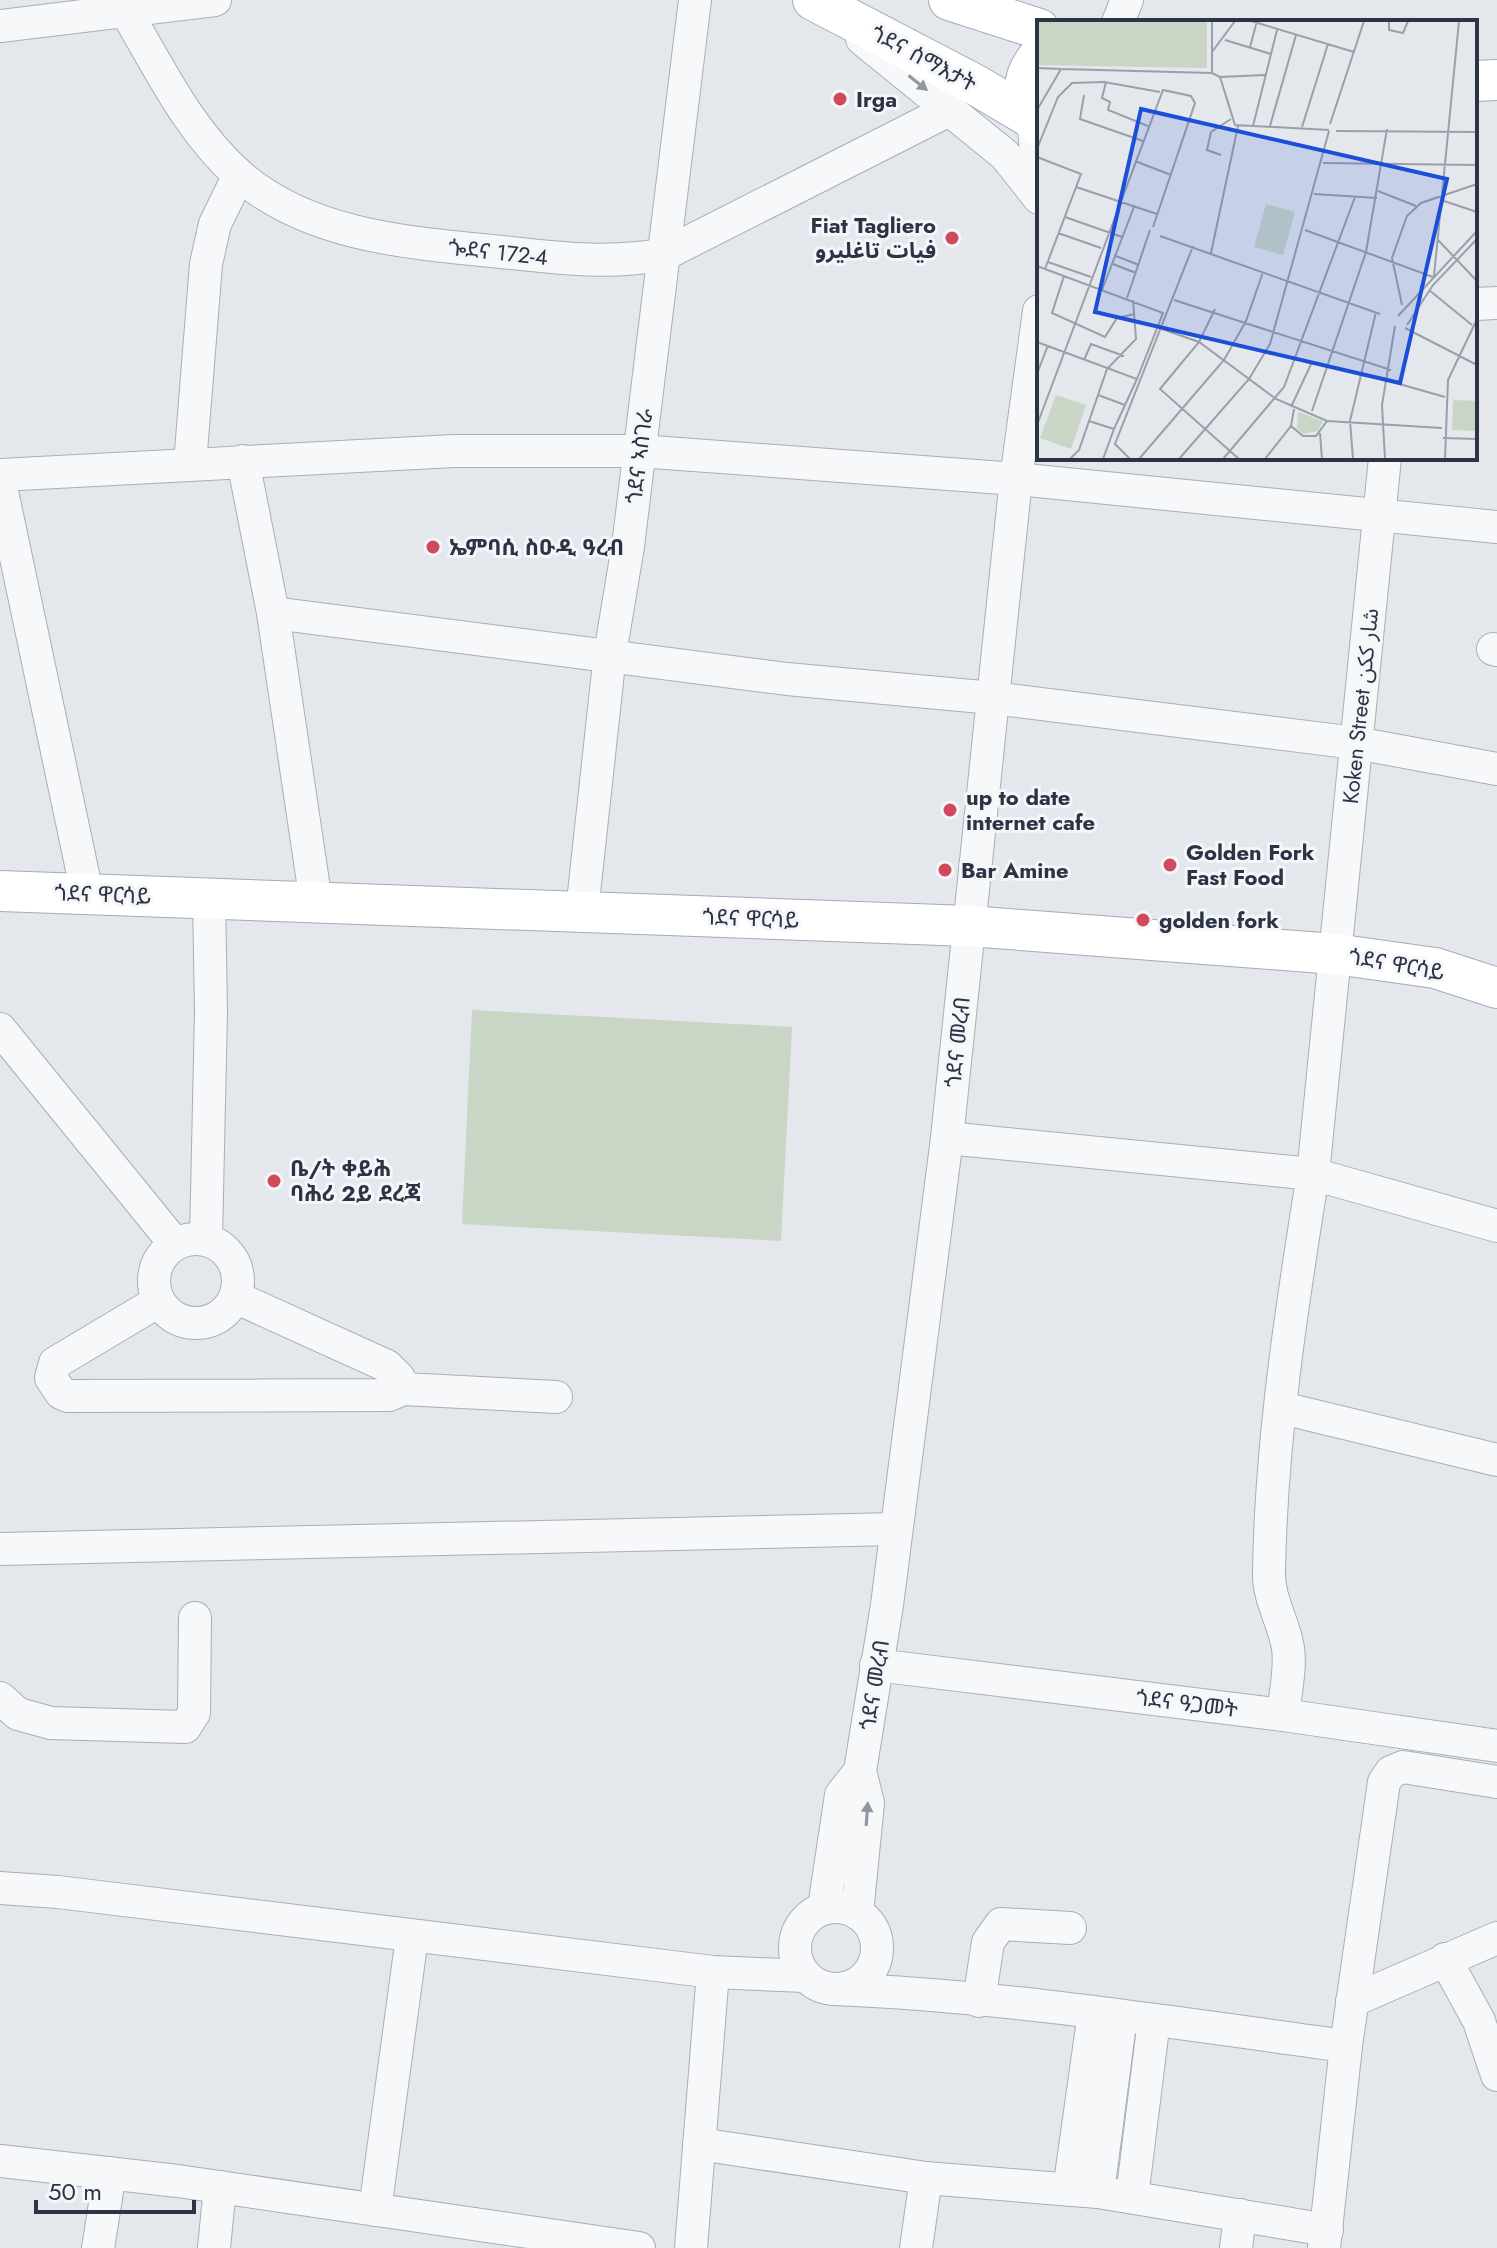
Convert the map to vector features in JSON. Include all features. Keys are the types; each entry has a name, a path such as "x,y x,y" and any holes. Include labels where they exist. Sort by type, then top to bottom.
{"main road":[{"name":"ጎደና ሰማእታት","path":"813,0 1036,122"},
{"path":"949,0 1037,28"},
{"path":"1036,122 1024,88 1028,72 1037,59"},
{"path":"1477,81 1497,80"},
{"name":"ጎደና ዋርሳይ","path":"0,891 969,926 1335,954 1435,968 1497,988"}],"street":[{"path":"0,26 137,5 215,0"},
{"name":"ጎደና ኣስገራ","path":"582,911 610,654 665,254 695,0"},
{"path":"813,0 1005,155 1037,195"},
{"path":"1119,20 1127,0"},
{"name":"ጐደና 172-4","path":"137,5 185,113 239,175 272,200 316,219 386,240 595,261 665,254 951,109"},
{"path":"1036,122 1037,143"},
{"path":"190,464 206,264 215,224 239,175"},
{"path":"1477,304 1497,303"},
{"name":"ጎደና መረብ","path":"857,1913 841,1795 860,1771 896,1529 947,1138 1016,479 1037,326"},
{"path":"0,475 454,451 639,451 1016,479 1497,527"},
{"name":"Koken Street شار ككن","path":"1283,1715 1288,1649 1268,1576 1282,1408 1313,1174 1385,460"},
{"path":"243,461 273,613 316,902"},
{"path":"0,482 87,893"},
{"path":"273,613 787,679 993,698 1356,743 1497,769"},
{"path":"206,1239 211,1012 209,898"},
{"path":"0,1029 175,1244"},
{"path":"947,1138 1313,1174 1497,1226"},
{"path":"206,1239 224,1249 232,1259 237,1271 235,1297 218,1317 205,1322 178,1319 159,1301 154,1276 165,1252 175,1244 206,1239"},
{"path":"235,1297 387,1366 399,1378 403,1389"},
{"path":"159,1301 55,1363 51,1378 61,1393 68,1396 389,1395 403,1389 556,1397"},
{"path":"1282,1408 1497,1460"},
{"path":"0,1549 896,1529"},
{"path":"0,1698 18,1714 51,1723 185,1727 194,1713 195,1618"},
{"name":"ጎደና ዓጋመት","path":"876,1665 1283,1715 1497,1746"},
{"path":"699,2144 926,2178 1132,2197 1240,2215 1326,2239 1346,2046 1384,1782 1391,1772 1403,1767 1497,1782"},
{"name":"ጎደና መረብ","path":"824,1908 847,1856"},
{"path":"0,1888 58,1892 713,1972 749,1974 800,1961"},
{"path":"800,1961 802,1924 824,1908 845,1907 857,1913 875,1932 877,1945 870,1972 848,1988 834,1989"},
{"path":"979,2001 988,1942 1001,1924 1070,1928"},
{"path":"375,2210 412,1937"},
{"path":"1352,2001 1497,1938"},
{"path":"877,1945 924,1995"},
{"path":"1445,1959 1479,2021 1497,2075"},
{"path":"800,1961 834,1989 1107,2014 1346,2046"},
{"path":"691,2248 713,1972"},
{"path":"1084,2191 1107,2014"},
{"path":"1132,2197 1154,2020"},
{"path":"0,2161 220,2187 639,2248"},
{"path":"98,2248 110,2173"},
{"path":"916,2248 926,2178"},
{"path":"214,2248 220,2187"},
{"path":"1236,2248 1240,2215"}],"green space":[{"path":"472,1010 792,1027 781,1241 462,1224"}],"place":[{"name":"Irga","path":"840,99"},
{"name":"Fiat Tagliero فيات تاغليرو","path":"952,238"},
{"name":"ኤምባሲ ስዑዲ ዓረብ","path":"433,547"},
{"name":"up to date internet cafe","path":"950,810"},
{"name":"Golden Fork Fast Food","path":"1170,865"},
{"name":"Bar Amine","path":"945,870"},
{"name":"golden fork","path":"1143,920"},
{"name":"ቤ/ት ቀይሕ ባሕሪ 2ይ ደረጃ","path":"274,1181"}]}
